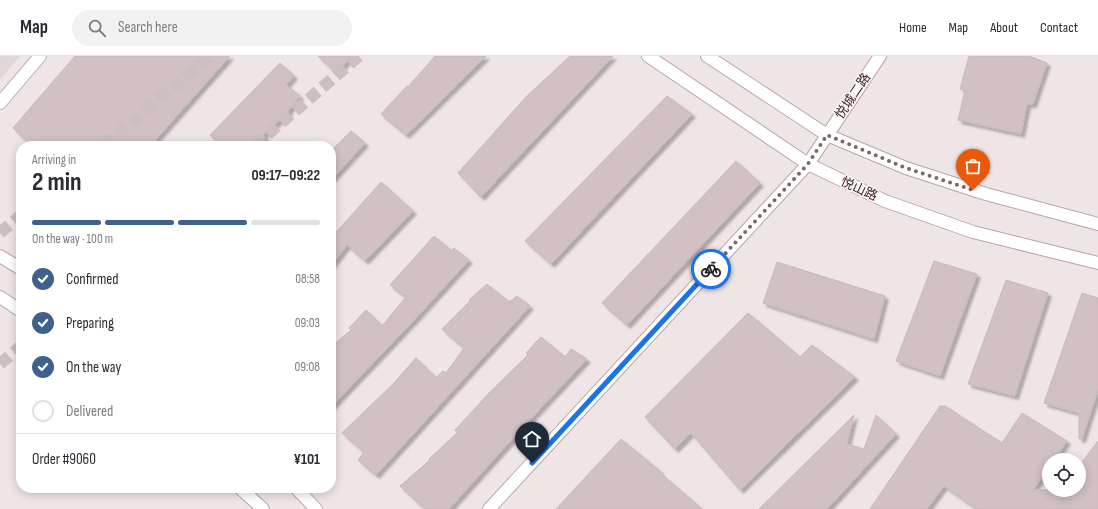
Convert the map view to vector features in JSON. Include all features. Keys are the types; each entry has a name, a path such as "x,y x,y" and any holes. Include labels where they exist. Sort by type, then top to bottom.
{"main road":[{"path":"0,103 40,56"},
{"name":"悦山路","path":"648,56 808,164 885,201 973,232 1098,263"},
{"path":"707,56 827,135 906,168 986,194 1098,224"},
{"name":"悦城二路","path":"489,509 808,164 880,56"},
{"path":"0,256 16,266"},
{"path":"0,297 16,308"},
{"path":"245,493 263,509"},
{"path":"301,493 316,509"}],"shaded area":[{"path":"0,56 20,56 0,80"}],"building":[{"path":"75,56 230,56 154,141 27,141 13,128"},
{"path":"318,56 352,56 336,73"},
{"path":"435,56 486,56 406,135 381,114 407,86 408,87"},
{"path":"570,56 613,56 481,197 458,173 526,97"},
{"path":"969,56 1029,56 1047,63 1033,104 1027,104 1021,134 958,120 965,91 960,89"},
{"path":"280,63 294,76 286,85 300,96 288,111 289,112 263,135 266,138 262,141 217,141 210,135"},
{"path":"667,96 692,114 551,264 525,241"},
{"path":"351,131 365,143 336,175 336,146"},
{"path":"736,161 760,183 627,325 602,303"},
{"path":"381,182 413,211 365,261 347,245 336,259 336,232"},
{"path":"434,236 452,251 454,248 469,260 336,402 336,343 351,330 349,328 366,310 382,326 406,297 390,285"},
{"path":"934,261 977,274 940,376 896,361"},
{"path":"777,262 885,296 874,339 763,303"},
{"path":"1006,280 1048,293 1015,396 968,384"},
{"path":"487,284 509,302 517,296 530,306 376,475 358,460 364,452 342,433 392,385 416,358 436,378 443,371 446,373 464,348 442,329 470,301 469,300"},
{"path":"1082,293 1098,298 1098,390 1082,439 1079,439 1079,413 1044,403"},
{"path":"748,313 800,357 812,345 855,377 740,490 691,433 675,449 645,417"},
{"path":"541,337 565,357 571,349 587,359 449,509 425,509 400,486 430,460 429,459 457,433 455,430 490,392 528,355 526,353"},
{"path":"940,406 945,406 1002,443 1022,413 1067,441 1059,453 1042,453 1042,477 1033,490 1042,490 1042,497 1086,497 1086,457 1098,441 1098,509 977,509 944,486 927,509 870,509"},
{"path":"854,415 847,444 864,449 876,415 896,434 827,509 759,509"},
{"path":"621,439 660,471 659,472 702,509 556,509"}],"tunnel":[{"path":"109,141 210,56"},
{"path":"260,141 359,56"},
{"path":"0,233 16,219"},
{"path":"0,364 16,350"}],"way so far":[{"path":"711,269 808,164 827,135 906,168 973,190"}],"route":[{"path":"532,463 711,269"}]}
